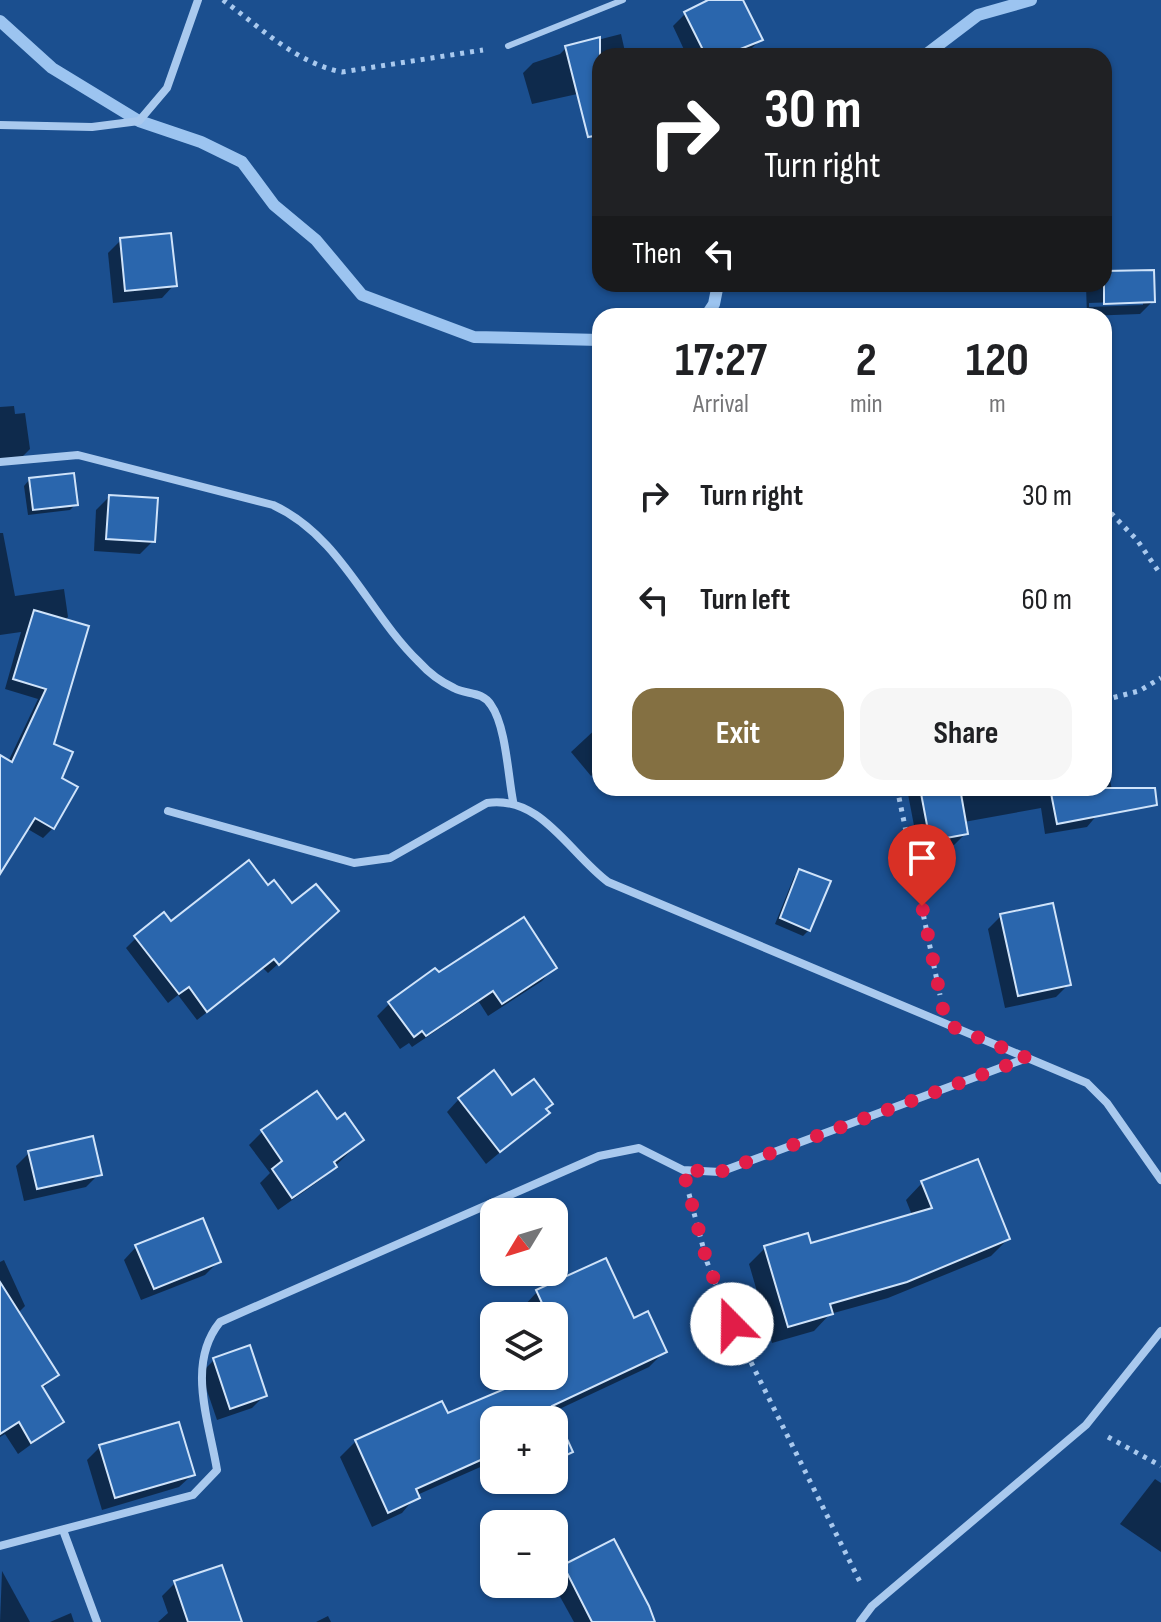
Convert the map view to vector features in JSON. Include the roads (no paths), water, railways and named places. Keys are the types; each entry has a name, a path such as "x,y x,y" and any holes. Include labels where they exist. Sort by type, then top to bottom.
{"street":[{"path":"0,125 92,127 139,121 167,88 198,0"},
{"path":"0,462 78,455 273,505 290,513 326,544 418,662 455,689 481,695 489,701 498,717 513,801"},
{"path":"168,811 364,863 390,858 487,803 513,801 546,821 588,867 608,882 1087,1083 1107,1103 1161,1180"},
{"path":"0,1546 193,1495 210,1480 217,1470 200,1369 203,1352 220,1322 599,1156 639,1148 683,1170 720,1172 1027,1058"},
{"path":"860,1622 872,1606 1086,1425 1161,1331"},
{"path":"63,1530 97,1622"}],"lane":[{"path":"508,46 623,0"}],"waterway":[{"path":"935,48 978,15 1031,0"},
{"path":"0,21 52,68 139,121 201,142 242,162 274,205 316,240 362,295 474,337 592,340"},
{"path":"711,308 716,292"}]}
